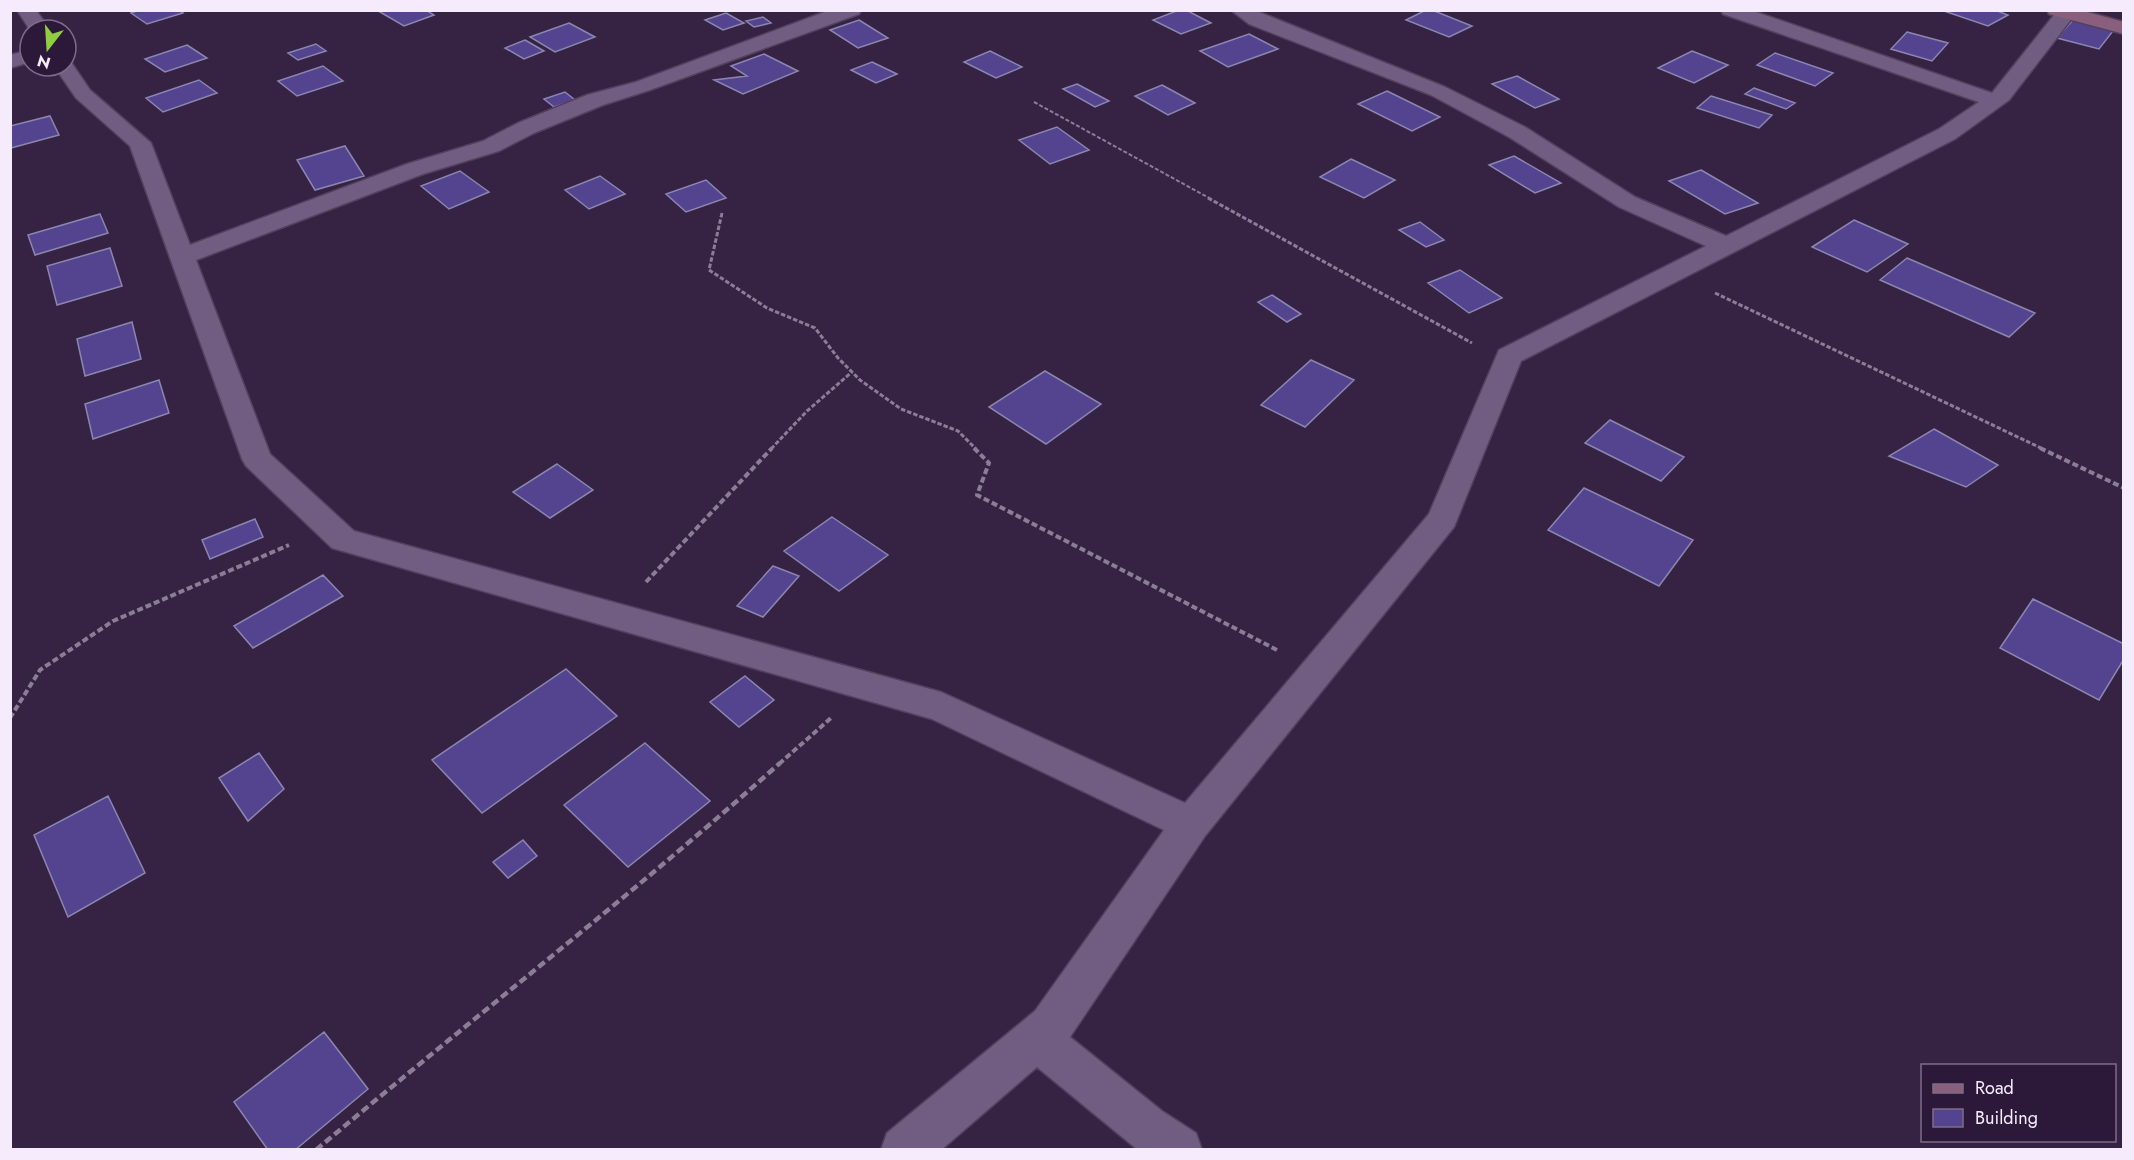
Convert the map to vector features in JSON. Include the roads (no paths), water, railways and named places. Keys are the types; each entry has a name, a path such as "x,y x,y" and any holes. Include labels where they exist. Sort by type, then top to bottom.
{"main road":[{"path":"2061,12 2124,28"}],"street":[{"path":"182,257 404,173 491,146 526,128 595,100 643,86 852,10"},
{"path":"1240,10 1256,20 1438,91 1517,132 1627,202 1726,246"},
{"path":"1730,10 1995,101"},
{"path":"904,1149 1051,1026 1191,824 1443,519 1509,356 1947,134 2002,96 2061,12"},
{"path":"72,78 83,94 140,143 257,459 343,540 941,707 1191,824"},
{"path":"1037,1038 1146,1127 1179,1149"}]}
